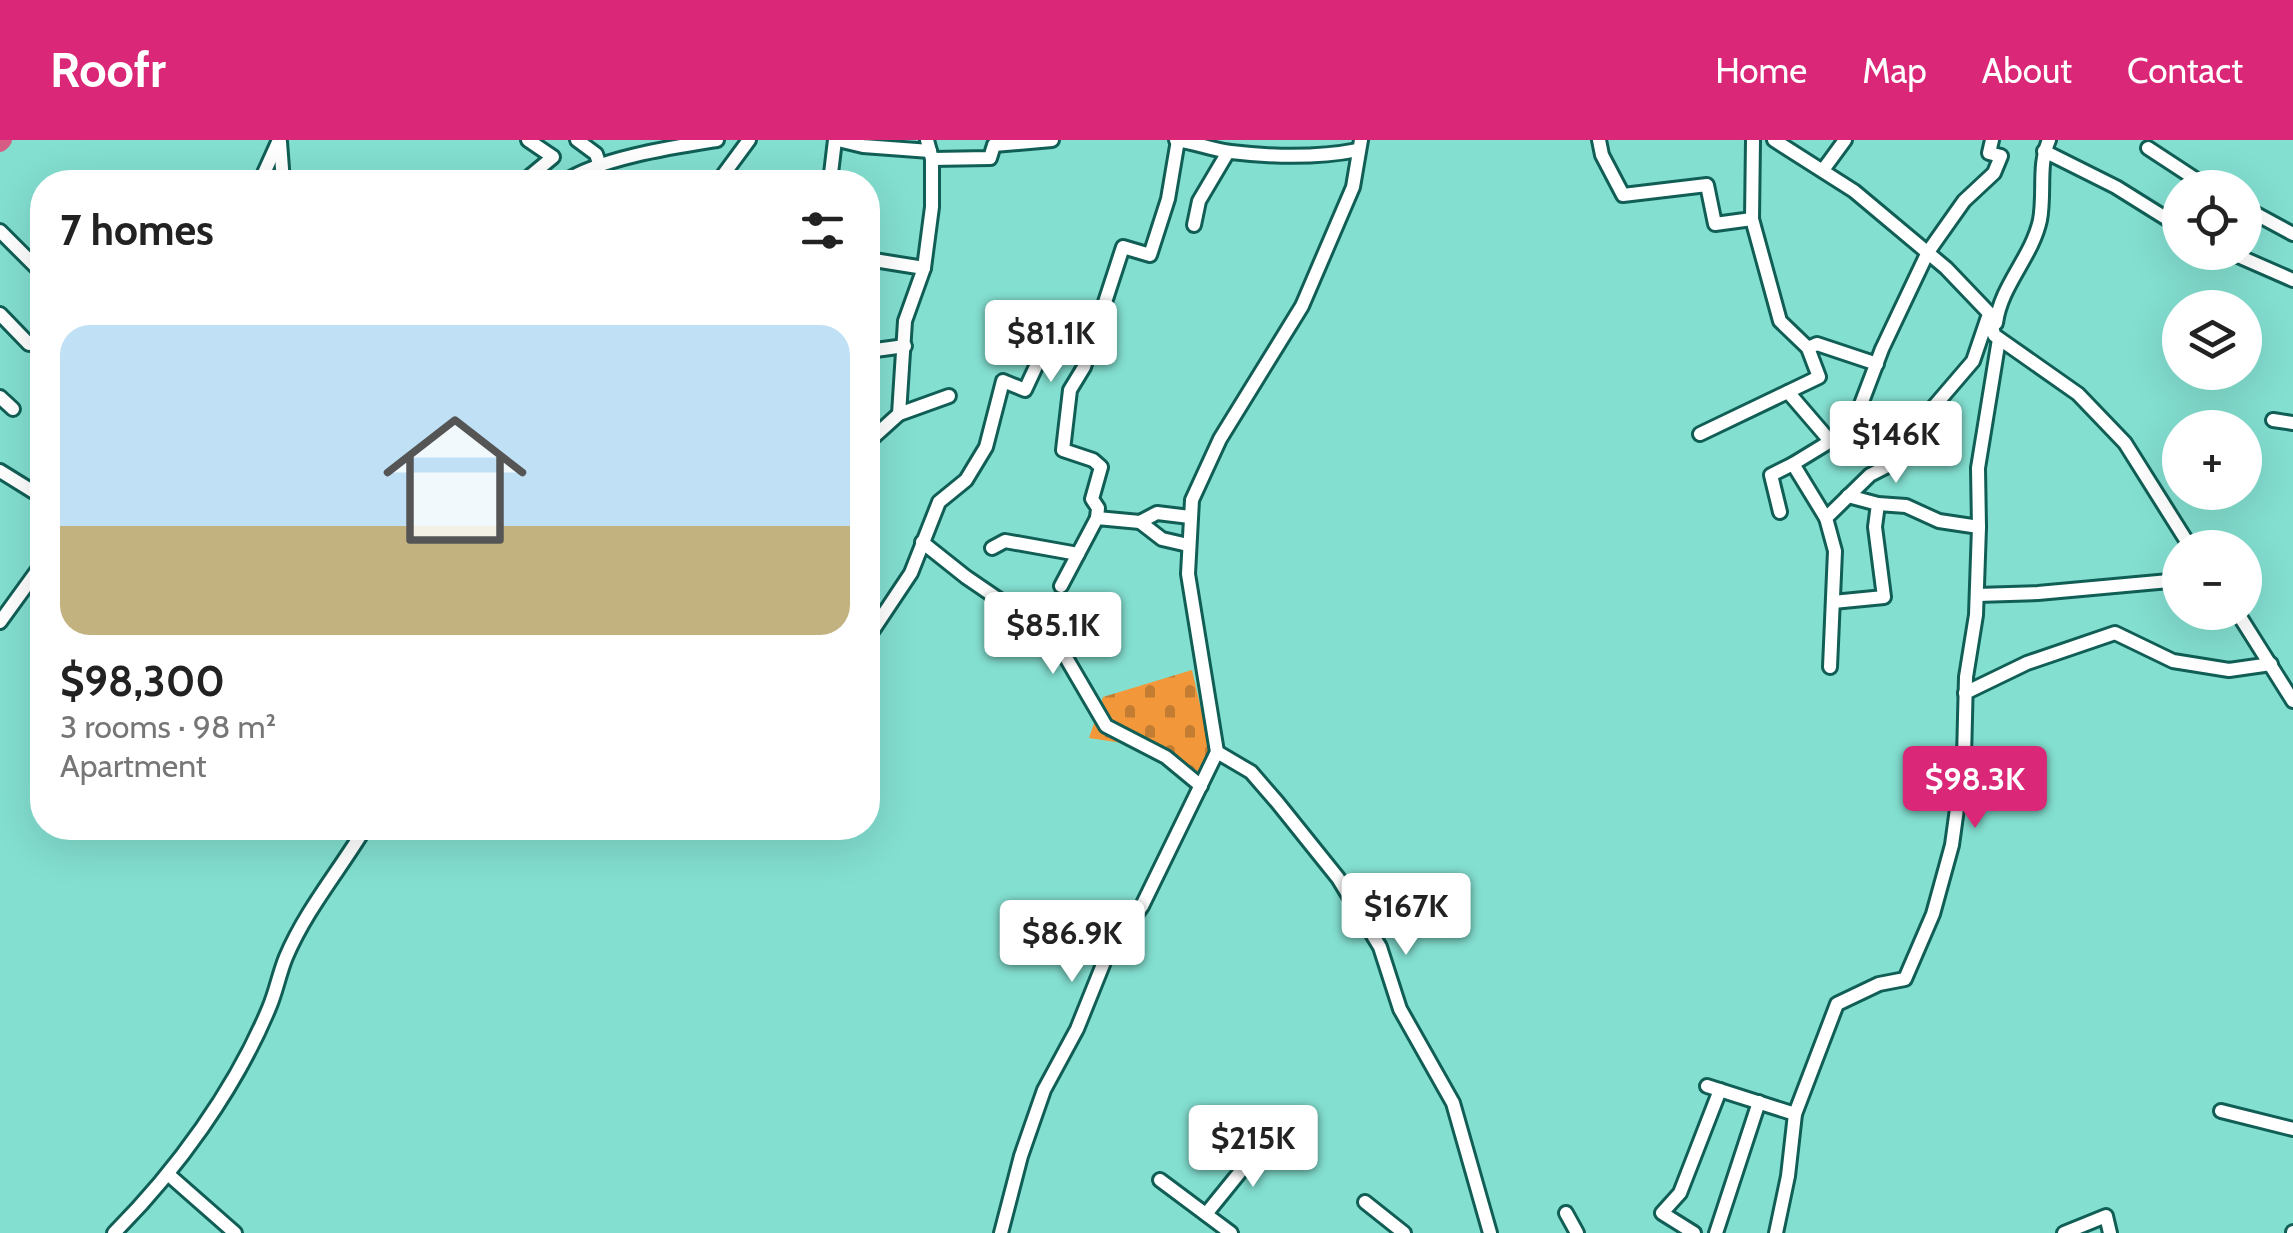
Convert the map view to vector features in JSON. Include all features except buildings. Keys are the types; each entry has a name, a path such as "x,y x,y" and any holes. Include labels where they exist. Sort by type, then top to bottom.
{"street":[{"path":"266,170 280,140"},
{"path":"280,140 282,170"},
{"path":"528,140 553,157 537,170"},
{"path":"578,140 596,154 600,166"},
{"path":"587,170 663,149 716,140"},
{"path":"727,170 749,140"},
{"path":"832,170 836,140 990,158 994,145 1052,140"},
{"path":"1001,1233 1021,1156 1044,1090 1077,1029 1106,957 1142,906 1217,752 1188,574 1192,500 1220,439 1302,306 1353,187 1360,145 1324,157 1228,152 1177,140 1168,199 1150,255 1123,248 1084,367 1070,390 1064,450 1102,467 1092,499 1098,508 1097,518 1061,586"},
{"path":"1599,140 1623,195 1707,186 1715,224 1752,219"},
{"path":"1700,434 1819,377 1808,348 1780,321 1752,219 1753,140"},
{"path":"1774,140 1824,170 1928,252 1990,314 1996,337 2078,394 2125,443 2180,530"},
{"path":"1824,170 1845,140"},
{"path":"1780,512 1772,474 1852,428 1928,252 1964,202 1994,172 2001,156 1989,152 1992,140"},
{"path":"1776,1233 1795,1114 1837,1004 1880,984 1905,979 1933,914 1952,845 1964,758 1965,693 1977,595 1978,468 1998,306 2040,221 2046,146 2162,216"},
{"path":"2148,148 2182,170"},
{"path":"899,414 906,346 904,321 924,268 932,207 930,150"},
{"path":"1194,225 1200,201 1228,152"},
{"path":"2262,217 2290,232 2293,217"},
{"path":"0,231 30,261"},
{"path":"880,260 924,268"},
{"path":"2262,266 2293,280"},
{"path":"0,314 30,344"},
{"path":"1826,518 1870,474 1909,455 1932,410 1972,360 1990,314"},
{"path":"880,620 911,573 939,502 966,480 986,447 1002,381 1024,390 1040,360 1064,335 1094,336"},
{"path":"1808,348 1817,344 1877,364"},
{"path":"880,350 906,346"},
{"path":"1788,392 1832,442"},
{"path":"0,396 13,409"},
{"path":"880,431 899,414 949,396"},
{"path":"2274,420 2293,424"},
{"path":"1794,464 1826,518 1835,550 1830,668"},
{"path":"0,471 30,489"},
{"path":"1848,496 1906,506 1938,521 1978,527"},
{"path":"1833,602 1884,597 1875,527 1878,504"},
{"path":"1140,522 1157,512 1190,518"},
{"path":"1097,518 1140,522 1162,539 1188,546"},
{"path":"992,548 1005,540 1078,554"},
{"path":"922,542 966,578 1054,636 1106,726 1166,757 1201,786"},
{"path":"0,622 30,581"},
{"path":"1977,595 2162,582"},
{"path":"2249,630 2293,701"},
{"path":"1965,693 2027,662 2116,633 2173,661 2229,670 2271,664"},
{"path":"1217,752 1251,772 1277,802 1338,878 1380,947 1400,1009 1453,1103 1490,1233"},
{"path":"114,1233 169,1175 246,1053 270,1008 287,956 328,880 340,870 358,840"},
{"path":"1694,1233 1662,1212 1680,1194 1714,1088 1795,1114"},
{"path":"1716,1233 1759,1102"},
{"path":"2221,1111 2293,1129"},
{"path":"1206,1214 1266,1140"},
{"path":"169,1175 235,1233"},
{"path":"1160,1180 1231,1233"},
{"path":"1366,1202 1404,1233"},
{"path":"1566,1213 1577,1233"},
{"path":"2064,1233 2106,1216 2110,1233"}],"green space":[{"path":"1192,670 1210,748 1189,788 1168,750 1089,738 1103,697"}],"waterway":[{"path":"0,143 3,140"}]}
